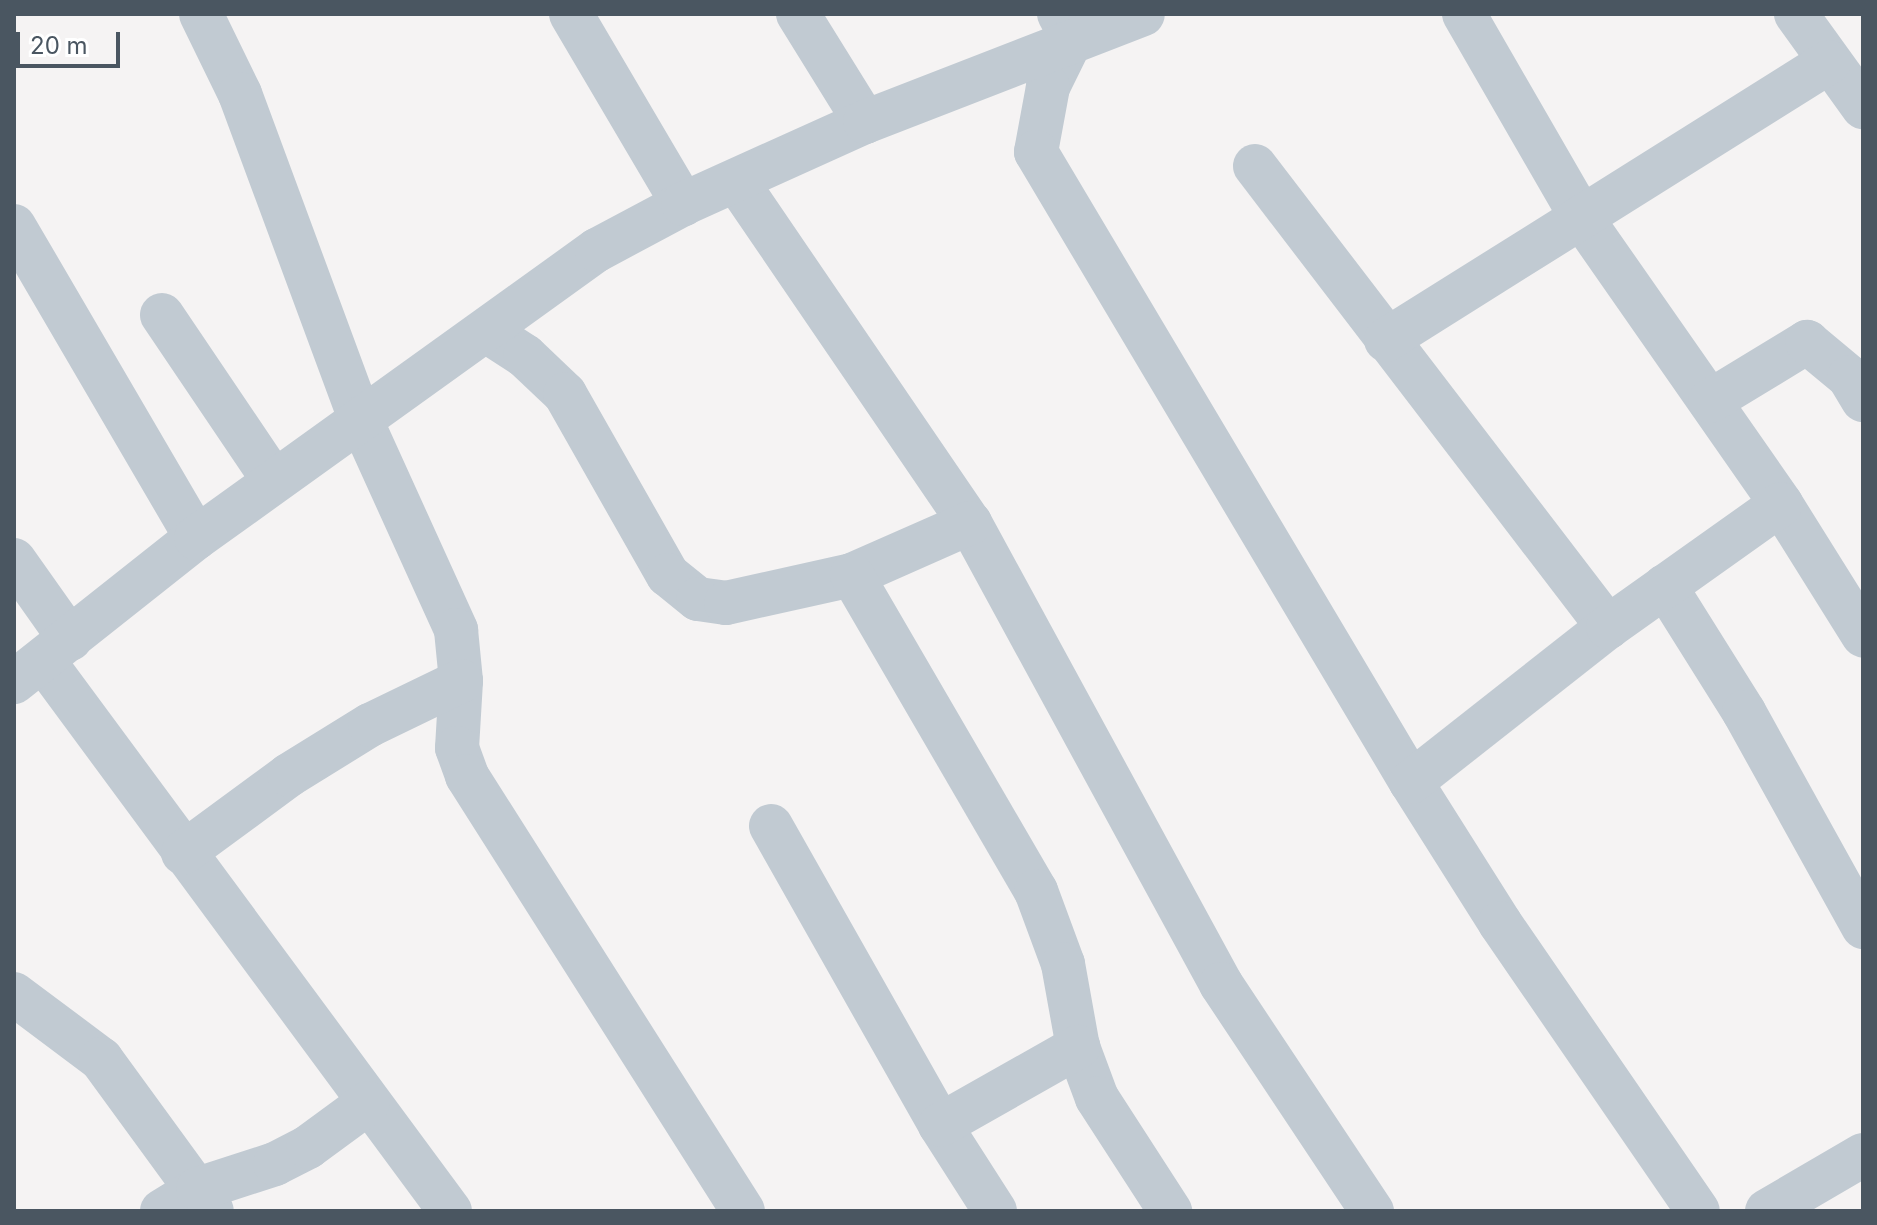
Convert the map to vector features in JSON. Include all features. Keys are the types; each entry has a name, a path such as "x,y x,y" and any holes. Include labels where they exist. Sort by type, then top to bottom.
{"street":[{"path":"201,14 240,94 360,418 456,630 461,681 457,748 467,776 743,1211"},
{"path":"571,14 683,204"},
{"path":"798,14 865,122"},
{"path":"42,660 196,538 360,418 488,332 597,250 683,204 737,182 1065,26 1143,14"},
{"path":"1464,14 1581,217 1781,504 1863,635"},
{"path":"1796,14 1863,107"},
{"path":"1065,26 1048,87 1036,152 1411,782 1500,923 1698,1211"},
{"path":"1386,340 1829,62"},
{"path":"1255,166 1608,627"},
{"path":"737,182 970,523 1221,984 1372,1211"},
{"path":"14,226 196,538"},
{"path":"162,315 274,481"},
{"path":"488,332 525,356 565,394 668,575 698,599 726,603 852,575 970,523"},
{"path":"1710,401 1807,342 1849,377 1863,400"},
{"path":"1411,782 1608,627 1781,504"},
{"path":"14,560 42,660 450,1211"},
{"path":"852,575 1036,891 1063,964 1078,1047 1097,1098 1170,1211"},
{"path":"1665,586 1744,712 1863,927"},
{"path":"183,853 343,742 461,681"},
{"path":"771,826 940,1125 995,1211"},
{"path":"14,994 101,1059 190,1204 275,1164 368,1103"},
{"path":"940,1125 1078,1047"},
{"path":"1795,1205 1863,1155"}]}
